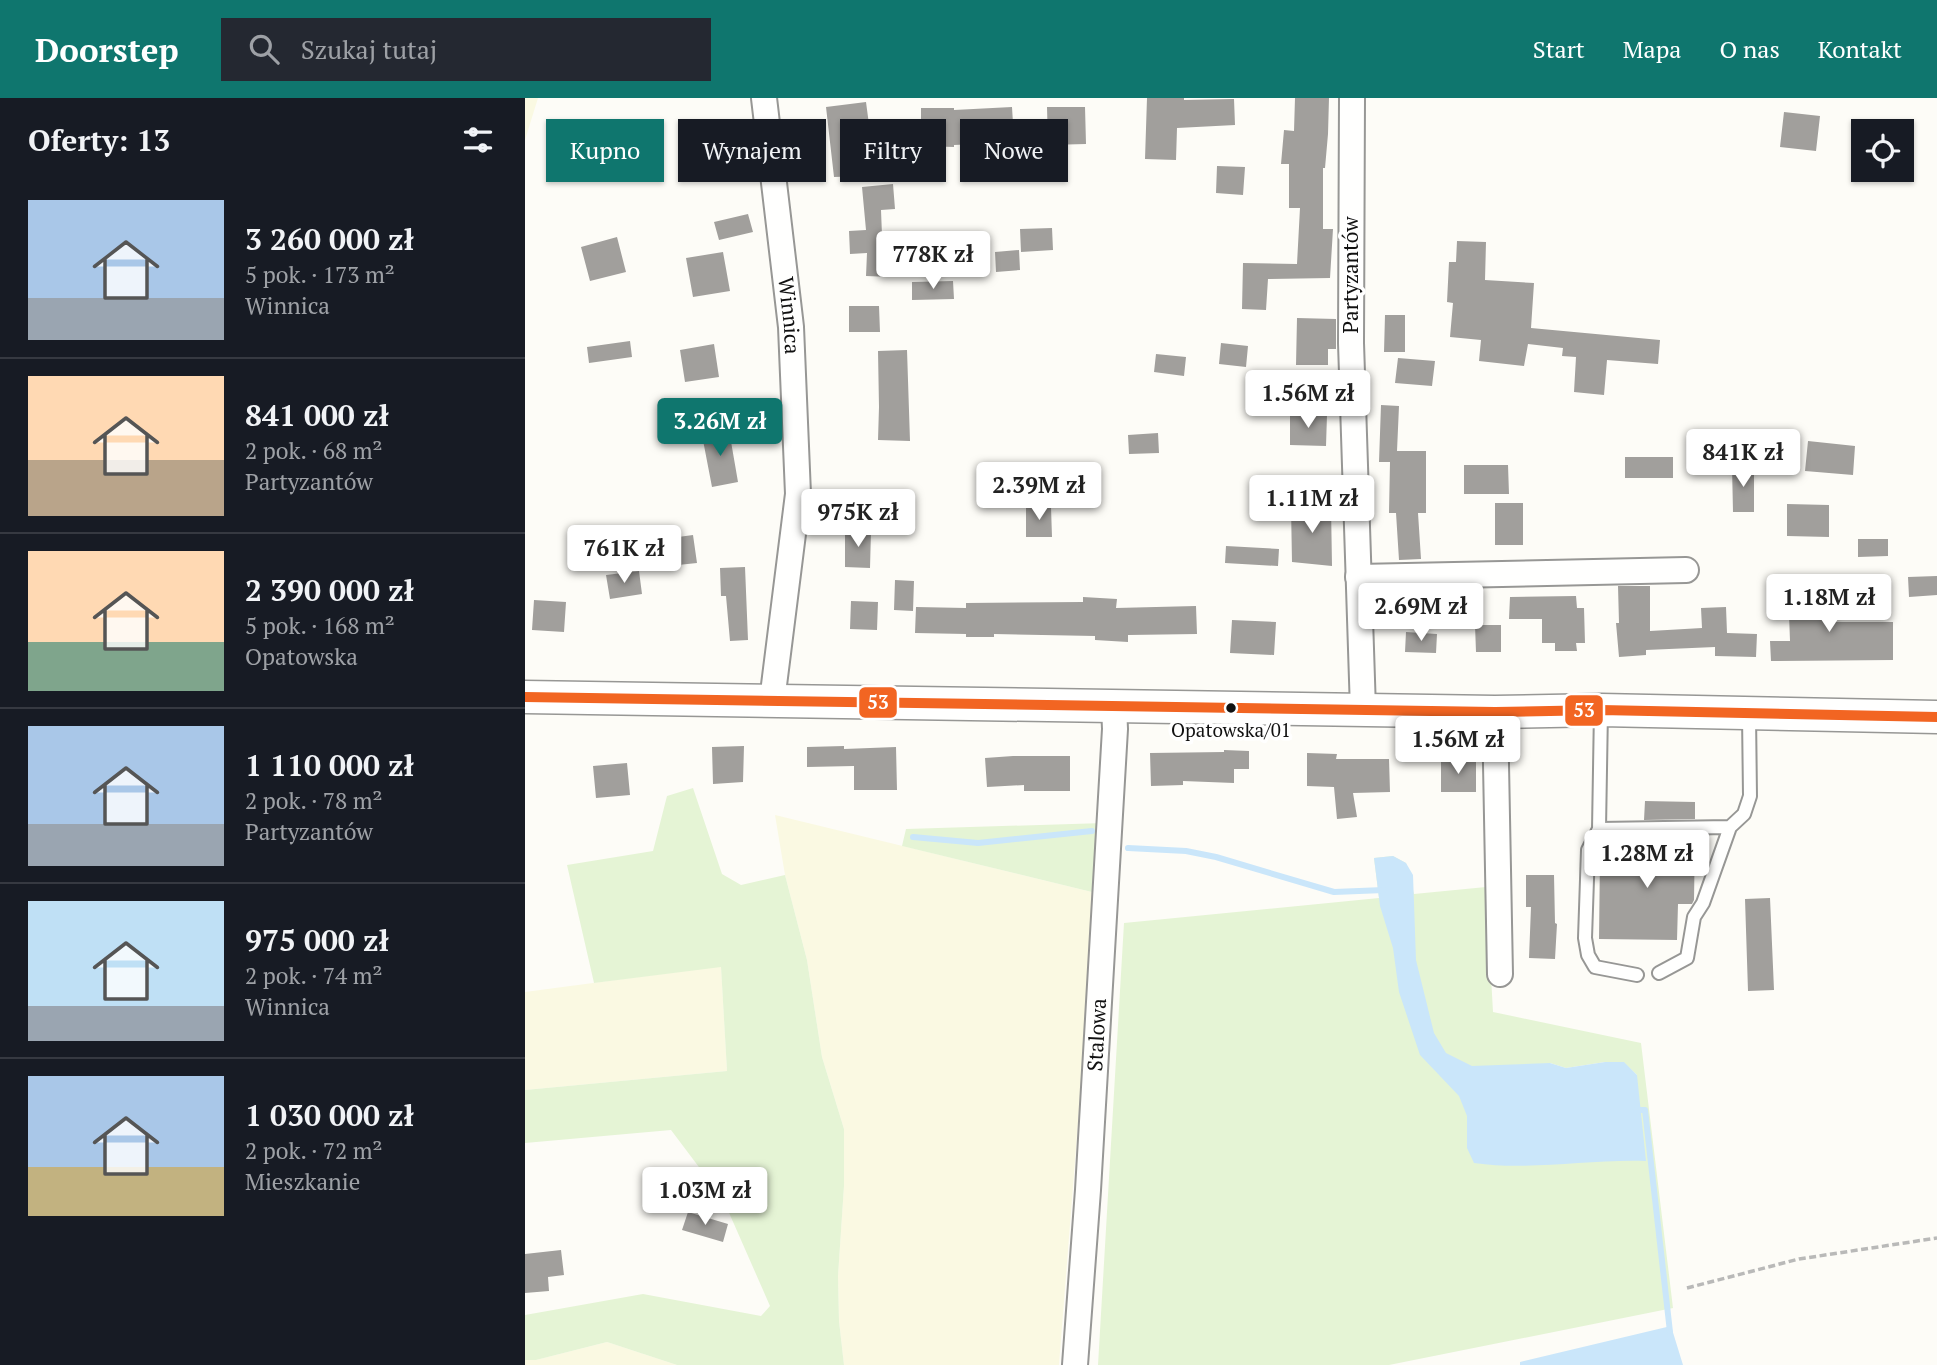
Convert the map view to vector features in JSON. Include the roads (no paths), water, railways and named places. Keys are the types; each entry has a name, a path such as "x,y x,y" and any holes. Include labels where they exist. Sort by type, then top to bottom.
{"street":[{"name":"Winnica","path":"764,98 791,327 798,494 772,701"},
{"name":"Partyzantów","path":"1352,98 1351,343 1363,710"},
{"path":"1358,577 1686,570"},
{"path":"525,697 1495,712 1601,710 1937,717"},
{"name":"Stalowa","path":"1075,1365 1089,1190 1115,729 1114,706"},
{"path":"1495,712 1500,974"}],"lane":[{"path":"1601,710 1599,829 1588,850 1585,938 1588,955 1595,967 1637,975"},
{"path":"1659,973 1686,958 1694,917 1703,903 1730,827 1744,814 1750,796 1749,713"},
{"path":"1599,829 1730,827"}],"water":[{"path":"1393,856 1406,863 1413,875 1416,960 1434,1033 1446,1053 1472,1066 1550,1063 1566,1068 1624,1062 1637,1075 1646,1161 1516,1166 1474,1163 1467,1148 1467,1116 1459,1096 1420,1055 1399,992 1393,948 1380,906 1374,858"},
{"path":"1671,1326 1683,1365 1520,1365 1520,1362"}],"waterway":[{"path":"913,837 978,843 1092,831"},
{"path":"1128,848 1186,851 1216,857 1334,892 1384,890"},
{"path":"1635,1110 1645,1110 1670,1332"}],"place":[{"name":"Opatowska/01","path":"1231,708"}]}
